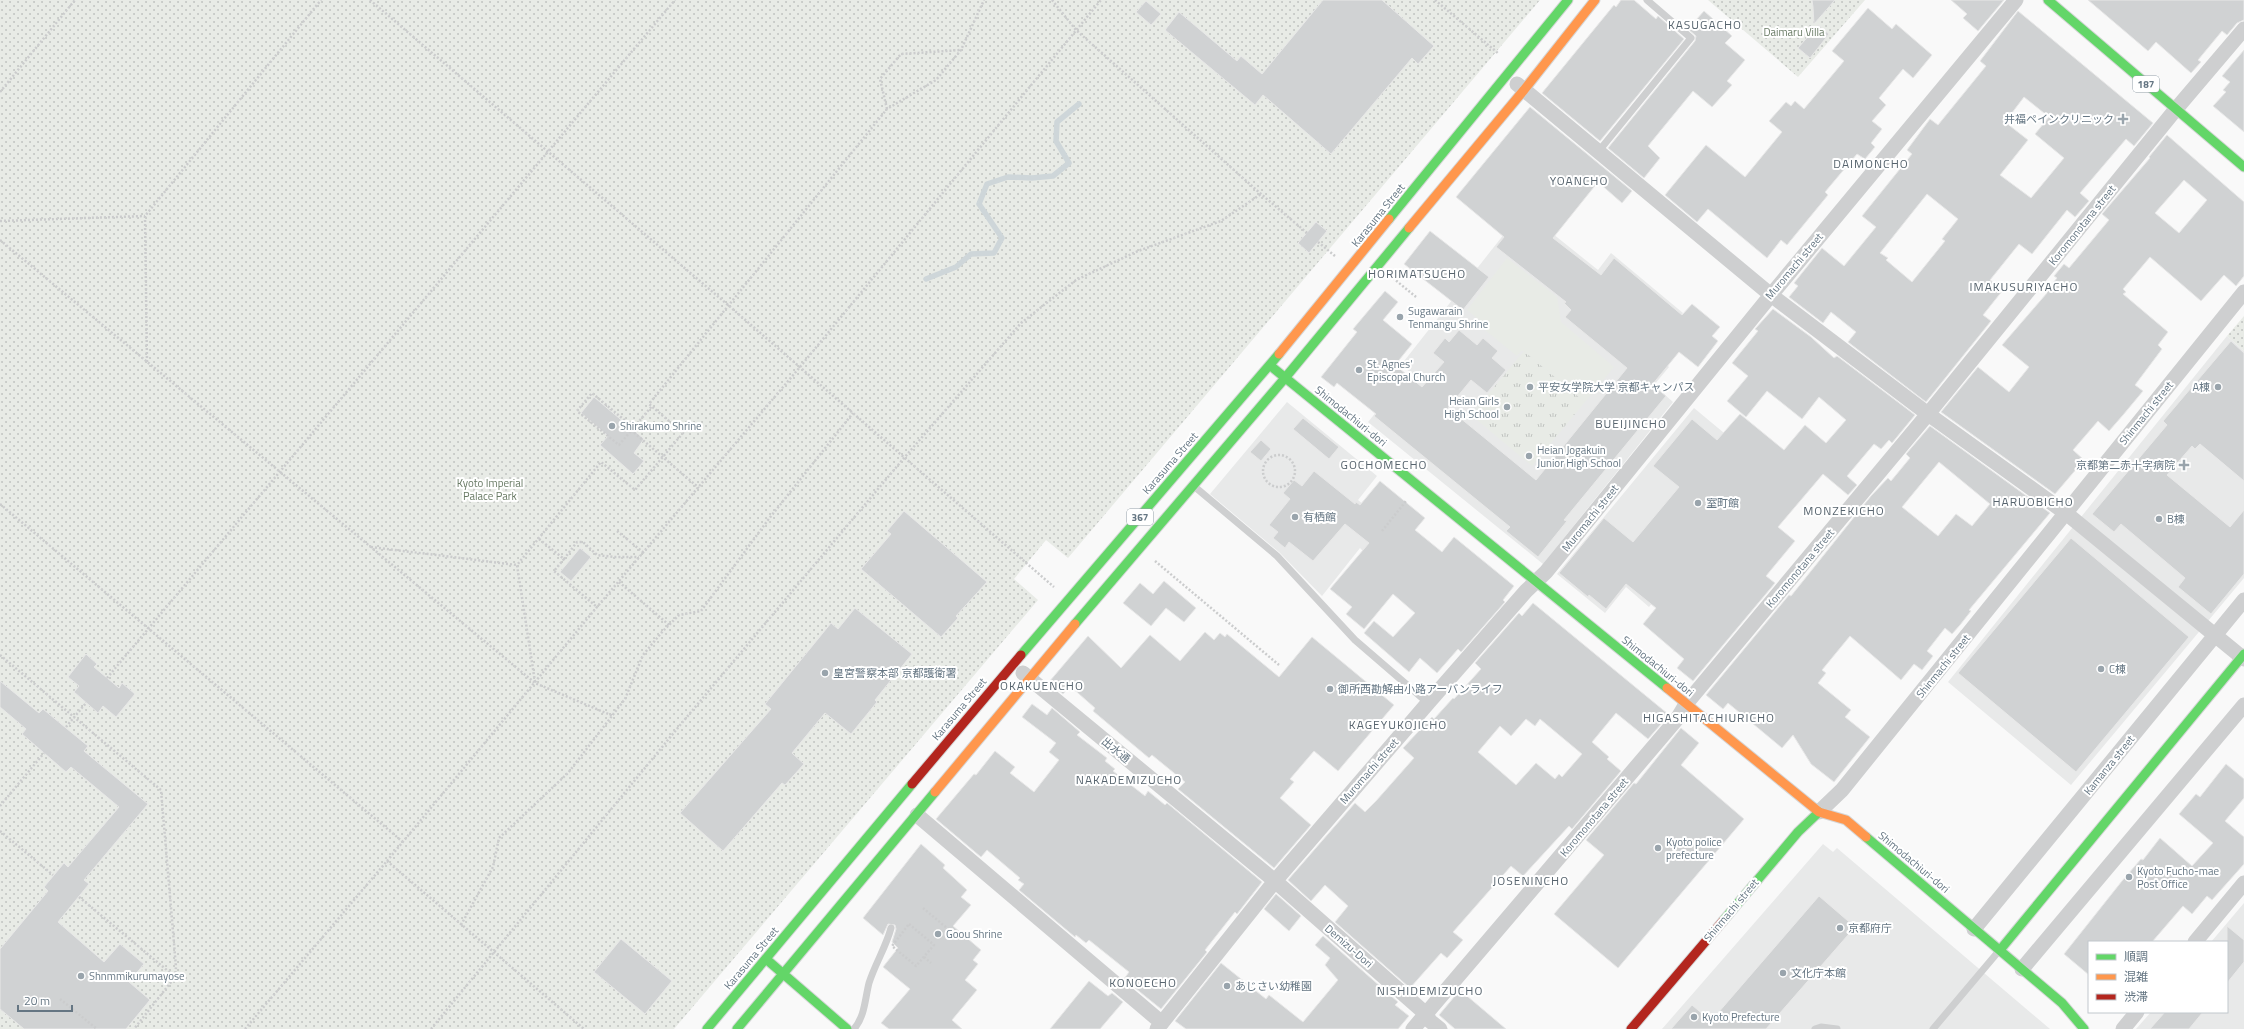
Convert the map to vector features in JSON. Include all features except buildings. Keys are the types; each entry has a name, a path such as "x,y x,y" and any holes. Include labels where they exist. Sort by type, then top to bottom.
{"main road":[{"name":"Karasuma Street","path":"707,1029 1013,664 1270,365 1508,76 1568,0"},
{"name":"367","path":"737,1029 917,815 1029,678 1285,378 1524,90 1595,0"},
{"name":"187","path":"2048,0 2244,167"},
{"name":"Shimodachiuri-dori","path":"1270,365 1819,812 1846,820 2062,1003 2084,1029"},
{"path":"2000,950 2243,656"},
{"name":"Shinmachi street","path":"1631,1029 1798,832 1819,812"},
{"path":"766,959 847,1029"}],"street":[{"name":"Muromachi street","path":"1159,1026 1275,881 1428,703 1546,572 1770,295 2016,0"},
{"name":"Koromonotana street","path":"1413,1029 1678,719 1686,704 1928,414 2176,109 2244,29"},
{"path":"1508,76 1770,295 1928,414 2066,514 2243,656"},
{"name":"Shinmachi street","path":"1819,812 1842,790 2244,292"},
{"name":"Kamanza street","path":"1974,929 2244,600"},
{"name":"出水通","path":"1013,664 1275,881"},
{"path":"2022,969 2244,705"},
{"path":"917,815 1159,1026"},
{"name":"Demizu-Dori","path":"1275,881 1426,1014 1430,1021 1440,1029"},
{"path":"2197,941 2244,884"},
{"path":"2123,1029 2136,1013"}],"lane":[{"path":"1598,152 1691,38 1647,0"},
{"path":"1193,486 1277,556 1355,640 1428,703"},
{"path":"854,1029 861,1021 869,983 886,946 891,928"},
{"path":"1933,1029 2000,950"},
{"path":"1815,1029 1821,1027 1837,1029"}],"path":[{"path":"0,92 76,0"},
{"path":"147,362 145,216 321,0"},
{"path":"370,0 728,305 1057,590"},
{"path":"107,678 675,0"},
{"path":"535,683 517,565 601,462 635,490 683,433 649,404 887,109 936,80 961,50 984,0"},
{"path":"1052,0 1076,30 1261,194 1307,232"},
{"path":"245,1029 403,842 597,607 800,367 1101,0"},
{"path":"1435,0 1504,59"},
{"path":"887,109 880,78 901,54 961,50"},
{"path":"431,1029 676,730 904,458 1021,323 1076,280 1138,250 1221,221 1261,194"},
{"path":"0,221 145,216"},
{"path":"0,240 535,683 613,716"},
{"path":"1318,242 1338,258"},
{"path":"1390,275 1416,297"},
{"path":"652,406 632,429 619,445 577,411 592,393 632,429 663,457 699,488"},
{"path":"461,925 493,867 499,838 568,773 625,699 644,655 679,615 702,611 768,520 853,413"},
{"path":"1279,455 1288,458 1294,467 1295,472 1291,482 1282,486 1272,485 1265,477 1264,467 1266,462 1269,459 1279,455"},
{"path":"1382,530 1410,497"},
{"path":"0,504 403,842"},
{"path":"617,531 644,553"},
{"path":"539,539 564,559"},
{"path":"597,607 554,571 577,542 583,542 597,555 614,557 640,557"},
{"path":"370,547 517,565"},
{"path":"1150,556 1279,665"},
{"path":"619,582 669,625"},
{"path":"0,655 161,790 176,967 175,977 134,1029"},
{"path":"66,728 86,703"},
{"path":"0,806 44,753"},
{"path":"0,831 54,875"},
{"path":"386,861 584,1029"},
{"path":"79,897 175,977"},
{"path":"922,908 954,934"},
{"path":"909,924 934,945 924,957 916,966 892,946 909,924"},
{"path":"924,957 931,963"},
{"path":"60,999 97,1029"}],"shaded area":[{"name":"平安女学院大学 京都キャンパス","path":"1523,210 1598,270 1611,253 1683,313 1652,352 1669,367 1654,385 1673,402 1543,564 1368,422 1396,388 1400,392 1414,375 1401,365"},
{"name":"京都第二赤十字病院","path":"2227,336 2244,351 2244,578 2071,785 1948,682"},
{"path":"1287,402 1377,476 1358,500 1387,524 1364,552 1360,548 1322,596 1280,553 1210,494"},
{"name":"平安女学院大学 京都キャンパス","path":"1694,408 1765,467 1649,607 1626,587 1605,613 1557,574"},
{"name":"京都府庁","path":"1823,844 1833,852 1837,848 2050,1029 1662,1029"},
{"path":"2244,903 2244,1029 2136,1029 2150,1013 2228,1013 2228,941 2212,941"}],"green space":[{"name":"Kyoto Imperial Palace Park","path":"0,0 1540,0 1068,558 1046,540 1014,579 1038,600 674,1029 0,1029"},
{"name":"Daimaru Villa","path":"1708,0 1865,0 1798,77"},
{"path":"1507,258 1557,297 1561,322 1614,367 1585,402 1524,351 1521,351 1517,356 1485,330 1488,327 1467,310"},
{"path":"2244,316 2244,351 2227,336"},
{"path":"1524,351 1585,402 1532,466 1471,415"}],"waterway":[{"path":"926,279 956,267 971,254 994,253 1002,238 979,204 987,184 1008,177 1032,178 1053,176 1069,163 1056,141 1057,122 1079,104"}],"traffic: fast":[{"path":"1389,219 1568,0"},
{"path":"2048,0 2244,167"},
{"path":"1075,624 1285,378 1409,228"},
{"path":"1021,655 1279,354"},
{"path":"1272,367 1667,688"},
{"path":"2000,950 2244,654"},
{"path":"707,1029 912,784"},
{"path":"737,1029 935,792"},
{"path":"1723,921 1798,832 1819,812"},
{"path":"1866,837 2062,1003 2084,1029"},
{"path":"766,959 847,1029"}],"traffic: slow":[{"path":"1409,228 1524,90 1595,0"},
{"path":"1279,354 1389,219"},
{"path":"935,792 1075,624"},
{"path":"1667,688 1819,812 1846,820 1866,837"}],"traffic: jam":[{"path":"912,784 1021,655"},
{"path":"1631,1029 1723,921"}],"place":[{"name":"井福ペインクリニック","path":"2123,119"},
{"name":"Sugawarain Tenmangu Shrine","path":"1400,317"},
{"name":"St. Agnes' Episcopal Church","path":"1359,370"},
{"name":"平安女学院大学 京都キャンパス","path":"1530,387"},
{"name":"A棟","path":"2218,387"},
{"name":"Heian Girls High School","path":"1507,407"},
{"name":"Shirakumo Shrine","path":"612,426"},
{"name":"Heian Jogakuin Junior High School","path":"1529,456"},
{"name":"京都第二赤十字病院","path":"2184,465"},
{"name":"室町館","path":"1698,503"},
{"name":"有栖館","path":"1295,517"},
{"name":"B棟","path":"2159,519"},
{"name":"C棟","path":"2101,669"},
{"name":"皇宮警察本部 京都護衛署","path":"825,673"},
{"name":"御所西勘解由小路アーバンライフ","path":"1330,689"},
{"name":"Kyoto police prefecture","path":"1658,848"},
{"name":"Kyoto Fucho-mae Post Office","path":"2129,877"},
{"name":"京都府庁","path":"1840,928"},
{"name":"Goou Shrine","path":"938,934"},
{"name":"文化庁本館","path":"1783,973"},
{"name":"Shnmmikurumayose","path":"81,976"},
{"name":"あじさい幼稚園","path":"1227,986"},
{"name":"Kyoto Prefecture","path":"1694,1017"}],"district":[{"name":"KASUGACHO","path":"1705,24"},
{"name":"DAIMONCHO","path":"1871,163"},
{"name":"YOANCHO","path":"1579,180"},
{"name":"HORIMATSUCHO","path":"1417,273"},
{"name":"IMAKUSURIYACHO","path":"2024,286"},
{"name":"BUEIJINCHO","path":"1631,423"},
{"name":"GOCHOMECHO","path":"1384,464"},
{"name":"HARUOBICHO","path":"2033,501"},
{"name":"MONZEKICHO","path":"1844,510"},
{"name":"OKAKUENCHO","path":"1042,685"},
{"name":"HIGASHITACHIURICHO","path":"1709,717"},
{"name":"KAGEYUKOJICHO","path":"1398,724"},
{"name":"NAKADEMIZUCHO","path":"1129,779"},
{"name":"JOSENINCHO","path":"1531,880"},
{"name":"KONOECHO","path":"1143,982"},
{"name":"NISHIDEMIZUCHO","path":"1430,990"}]}
